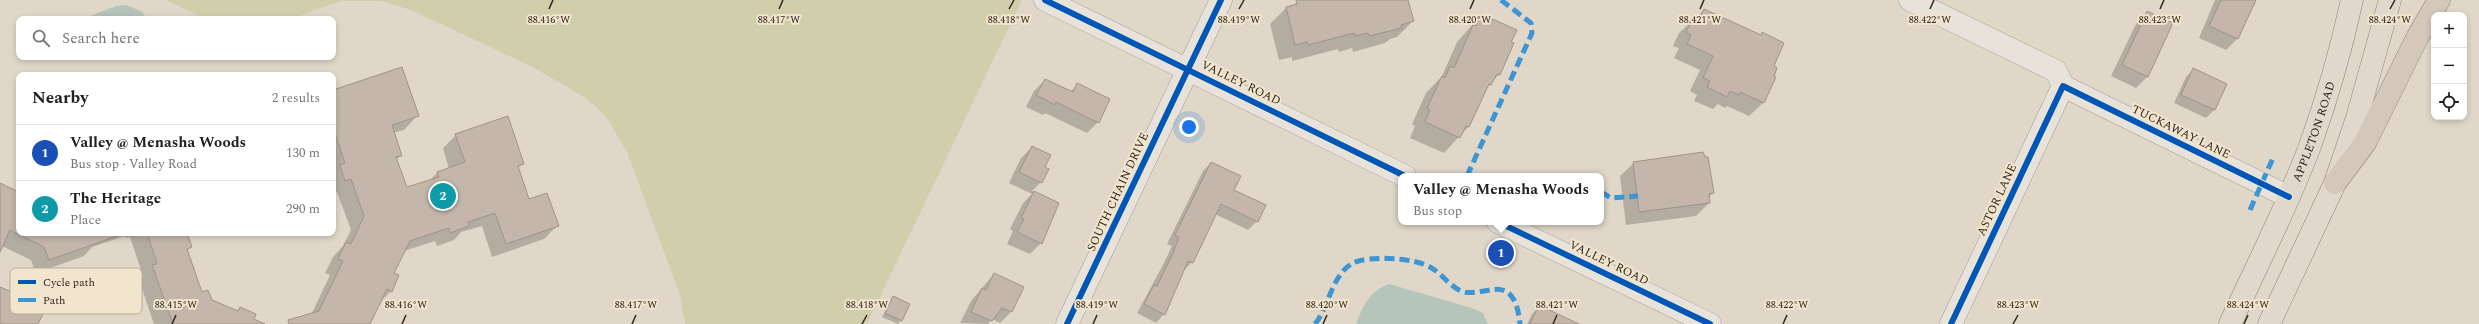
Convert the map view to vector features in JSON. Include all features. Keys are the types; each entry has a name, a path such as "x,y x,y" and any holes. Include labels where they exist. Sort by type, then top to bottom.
{"highway":[{"path":"2335,183 2367,140 2418,36 2439,0"}],"main road":[{"name":"APPLETON ROAD","path":"2230,324 2289,197 2310,146 2333,75 2352,0"},
{"path":"2269,324 2335,183 2357,118 2390,0"}],"street":[{"name":"VALLEY ROAD","path":"1045,0 1400,173"},
{"name":"SOUTH CHAIN DRIVE","path":"1067,324 1221,0"},
{"path":"1910,0 2056,71 2062,86"},
{"name":"TUCKAWAY LANE","path":"2062,86 2289,197"},
{"name":"ASTOR LANE","path":"1951,324 2062,86"},
{"name":"VALLEY ROAD","path":"1504,225 1710,324"}],"shaded area":[{"path":"166,0 1022,0 867,324 685,324 680,295 627,152 605,115 584,97 531,66 411,10 381,1 341,1 298,16 200,16"},
{"path":"126,5 141,11 145,16 91,16 116,6"},
{"path":"1389,284 1472,308 1483,313 1488,324 1356,324 1364,305 1371,295"}],"building":[{"path":"1296,0 1408,0 1414,21 1401,25 1402,28 1369,36 1368,33 1355,36 1354,33 1308,45 1307,42 1295,45 1286,7 1297,4"},
{"path":"2221,0 2256,0 2238,39 2209,26"},
{"path":"1704,9 1761,35 1762,32 1784,43 1774,66 1777,68 1774,76 1776,77 1764,103 1740,92 1739,95 1730,91 1727,97 1707,87 1710,81 1703,78 1713,56 1687,44 1691,35 1686,32 1693,18 1698,20"},
{"path":"2147,11 2173,23 2148,77 2122,65"},
{"path":"1481,14 1517,30 1511,42 1514,43 1500,75 1497,74 1491,85 1489,84 1469,127 1466,126 1460,138 1425,122 1430,110 1427,108 1442,76 1445,78 1450,66 1454,68 1473,25 1476,26"},
{"path":"402,67 419,116 392,125 402,156 396,157 407,187 439,177 437,172 465,162 455,134 508,116 524,164 518,166 529,199 547,193 559,226 506,244 495,213 468,222 469,226 450,233 449,228 410,241 394,273 399,275 392,292 387,289 370,324 289,324 288,320 319,311 343,261 338,259 346,242 351,244 364,216 351,179 345,181 340,165 345,163 336,137 336,89"},
{"path":"2193,68 2227,84 2215,110 2181,95"},
{"path":"1045,79 1073,92 1077,83 1110,99 1099,123 1056,102 1055,105 1036,95"},
{"path":"1032,146 1051,155 1045,167 1049,169 1042,183 1019,172"},
{"path":"1703,152 1705,157 1708,157 1714,193 1709,194 1710,203 1639,212 1633,162"},
{"path":"1211,162 1241,176 1234,190 1266,205 1258,222 1221,204 1193,263 1188,261 1165,315 1144,304 1154,285 1157,286 1173,253 1179,237 1175,235"},
{"path":"0,183 16,191 16,233 10,230 0,252"},
{"path":"1034,191 1059,203 1042,244 1017,232 1024,219 1021,218"},
{"path":"22,236 117,236 49,260 44,247"},
{"path":"148,236 188,236 192,247 187,249 202,292 208,290 212,300 238,311 240,307 256,314 254,319 265,324 173,324 152,265 157,264"},
{"path":"994,273 1024,287 1012,312 1002,308 992,321 971,312 982,288 986,290"},
{"path":"0,287 10,291 10,314 43,314 38,324 0,324"},
{"path":"893,296 910,304 902,321 885,313"},
{"path":"1539,305 1579,324 1530,324"}],"marked path":[{"path":"1468,173 1532,33 1531,23 1501,0"},
{"path":"2250,210 2273,158"},
{"path":"1604,194 1611,198 1638,196"},
{"path":"1315,324 1324,309 1335,283 1346,268 1353,263 1380,258 1414,261 1423,264 1434,269 1459,290 1468,292 1496,289 1504,290 1511,295 1517,306 1520,324"}],"cycle path":[{"path":"1045,0 1399,173"},
{"path":"1067,324 1221,0"},
{"path":"1951,324 2063,86 2289,197"},
{"path":"1504,225 1710,324"}],"place":[{"name":"The Heritage","path":"443,196"},
{"name":"Valley @ Menasha Woods","path":"1501,253"}]}
